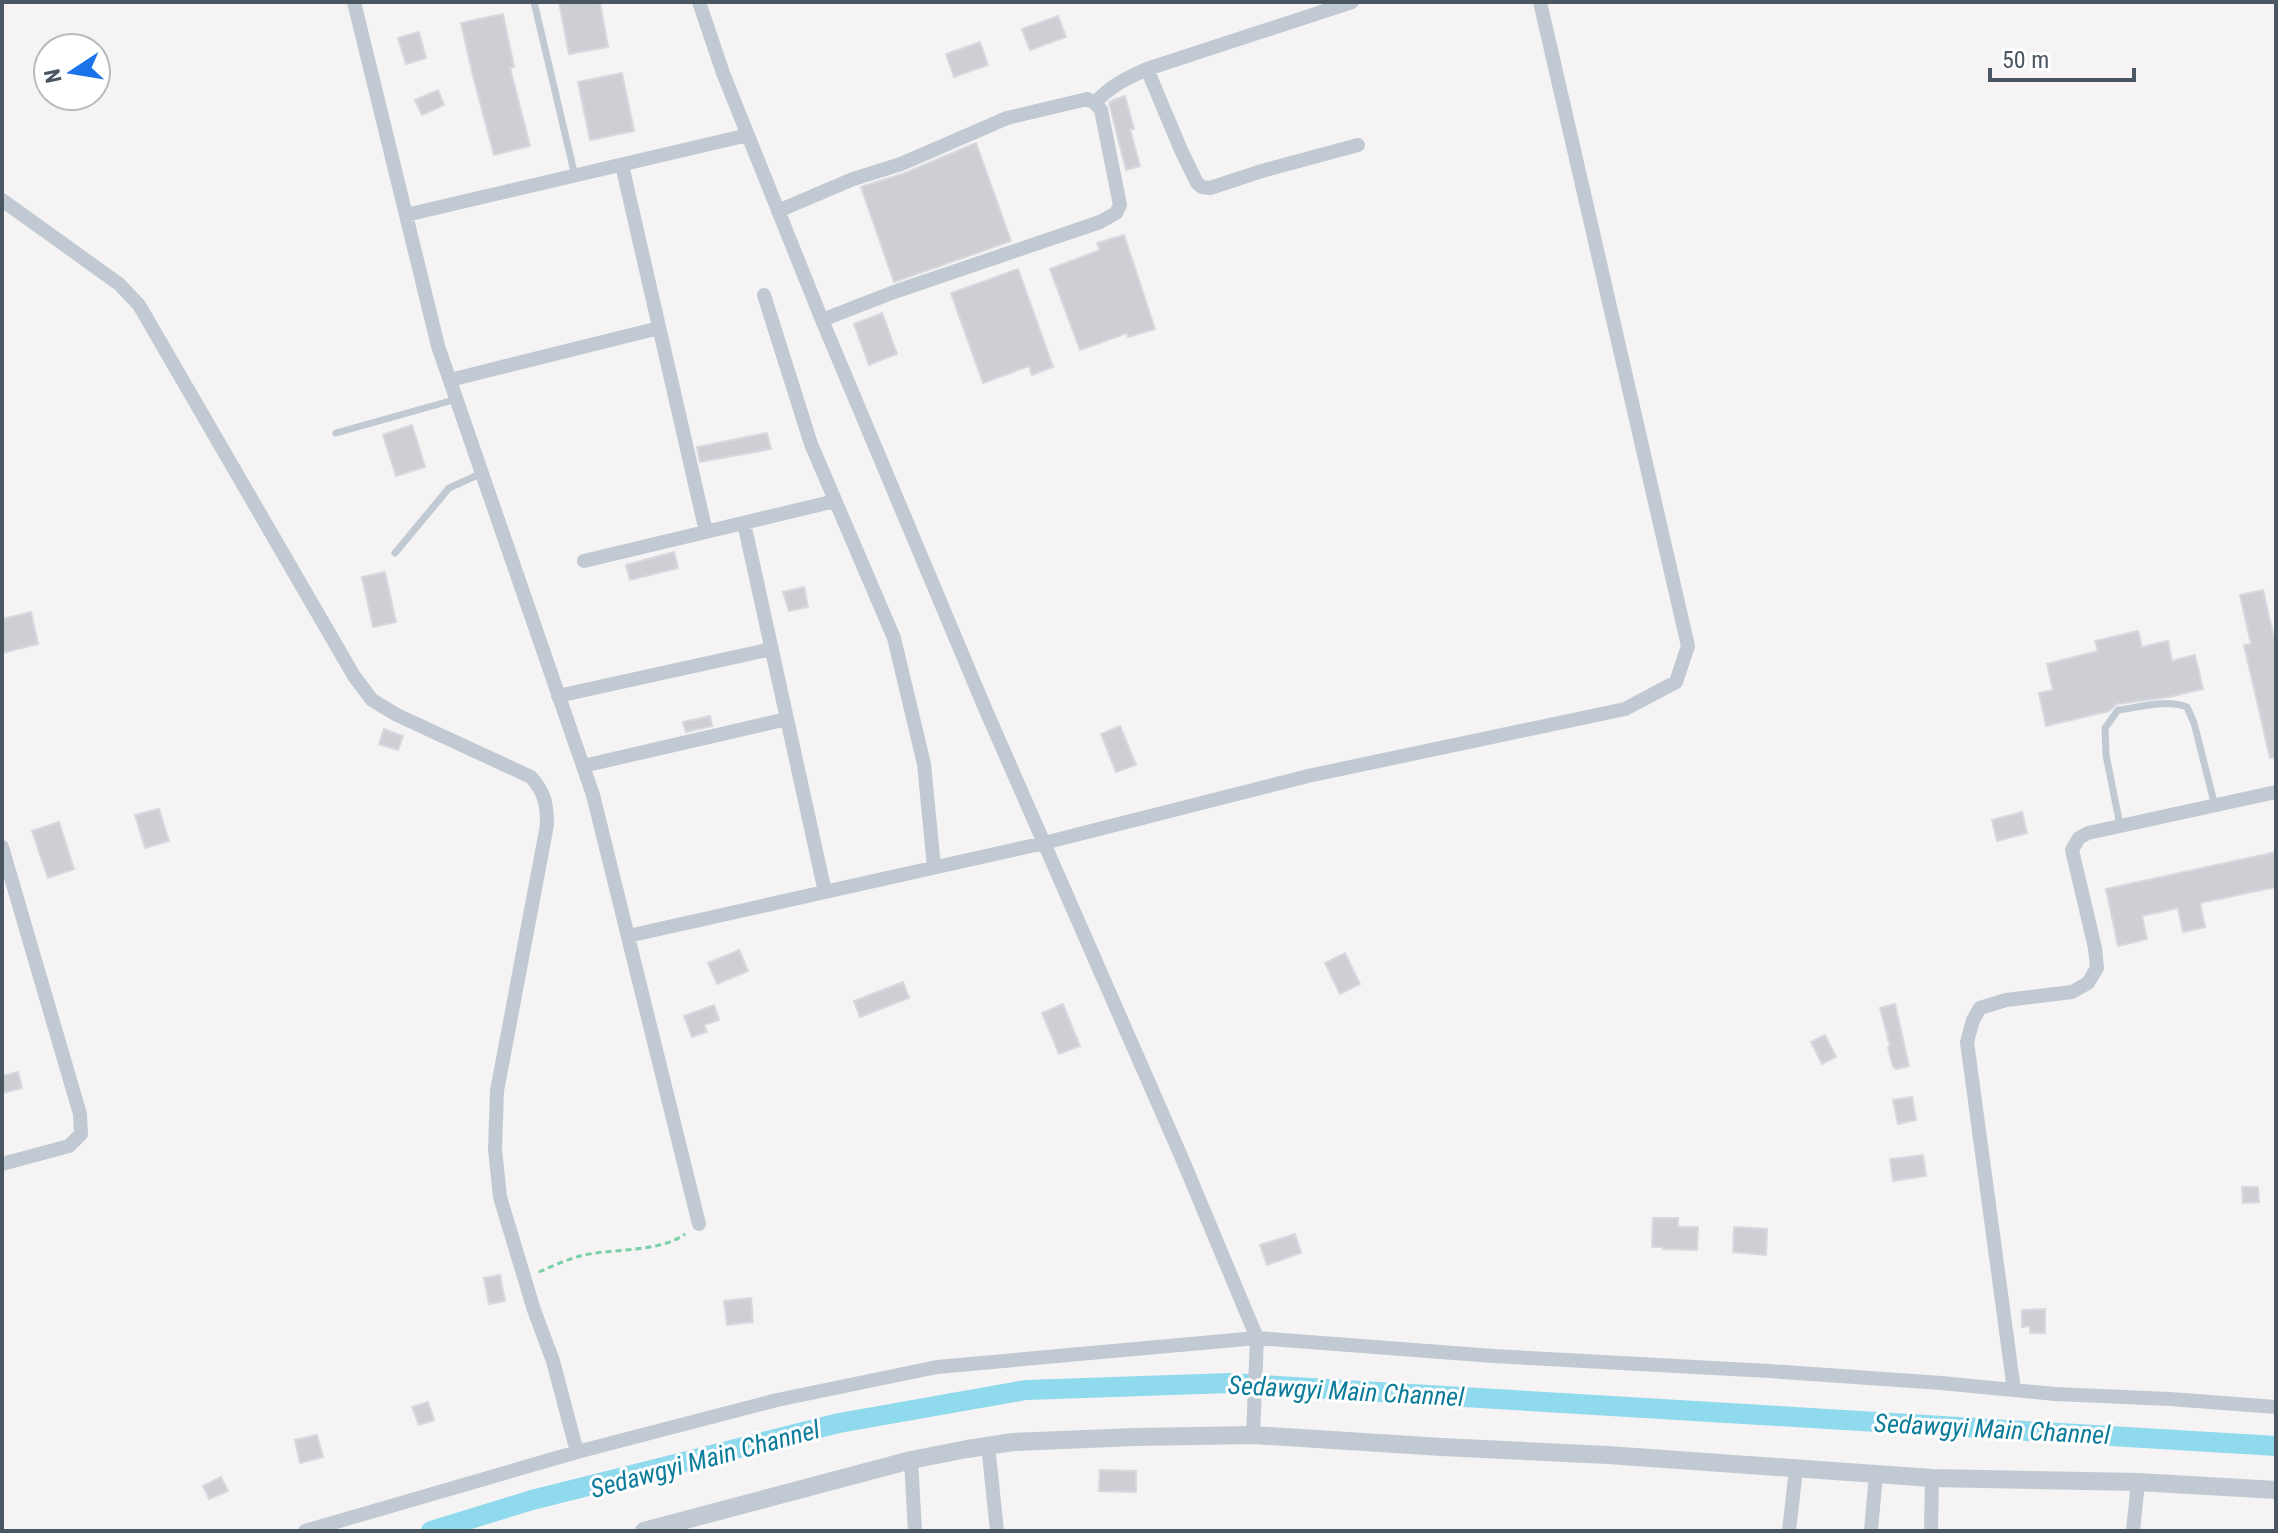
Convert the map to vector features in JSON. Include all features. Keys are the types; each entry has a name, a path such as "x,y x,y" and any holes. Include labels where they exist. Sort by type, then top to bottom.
{"street":[{"path":"354,2 438,346 593,795 699,1224"},
{"path":"699,2 723,73 822,320 984,706 1181,1156 1257,1338 1253,1435"},
{"path":"1095,103 1120,81 1147,69 1352,2"},
{"path":"628,936 1044,843 1308,776 1625,709 1676,682 1688,646 1540,2"},
{"path":"1147,69 1181,150 1202,187 1210,188 1358,145"},
{"path":"778,211 853,179 901,164 1007,118 1087,99 1101,110 1118,191 1120,205 1116,213 1100,222 894,292 822,320"},
{"path":"406,215 748,135"},
{"path":"622,165 706,532"},
{"path":"2,200 119,284 139,305 354,676 372,700 397,715 531,777 541,788 547,806 547,825 497,1091 495,1149 500,1197 553,1361 577,1452"},
{"path":"764,295 811,444 894,638 924,764 934,867"},
{"path":"450,380 659,328"},
{"path":"584,561 835,501"},
{"path":"744,523 825,892"},
{"path":"558,696 771,649"},
{"path":"583,766 787,719"},
{"path":"2014,1390 1967,1042 1973,1020 1980,1008 2006,1000 2072,992 2088,983 2097,968 2072,850 2079,838 2088,833 2276,792"},
{"path":"2,847 80,1114 81,1134 69,1146 2,1164"},
{"path":"305,1531 577,1452 777,1400 937,1367 1257,1338 2276,1407"},
{"path":"644,1531 911,1460 988,1445 1135,1437 1253,1435 1608,1455 1932,1478 2138,1482 2276,1490"},
{"path":"988,1445 997,1531"},
{"path":"911,1460 915,1531"},
{"path":"1789,1531 1796,1469"},
{"path":"1871,1531 1876,1473"},
{"path":"1931,1531 1932,1478"},
{"path":"2133,1531 2138,1482"}],"lane":[{"path":"534,2 575,176"},
{"path":"336,433 457,399"},
{"path":"395,553 449,488 482,473"},
{"path":"2121,826 2106,755 2105,728 2118,710 2175,703 2187,707 2215,806"}],"path":[{"path":"524,1279 580,1256 678,1239 699,1224"}],"building":[{"path":"559,2 600,2 608,47 569,54"},
{"path":"503,14 514,67 510,68 530,146 494,155 461,23"},
{"path":"1058,16 1066,37 1030,50 1022,29"},
{"path":"419,32 426,58 406,64 398,38"},
{"path":"980,42 988,65 954,77 946,54"},
{"path":"622,73 634,131 590,140 578,82"},
{"path":"438,90 444,105 422,115 415,100"},
{"path":"1125,96 1140,166 1126,170 1109,103"},
{"path":"976,143 1011,241 894,282 861,187 905,173"},
{"path":"1124,235 1155,329 1128,337 1127,333 1080,350 1050,269 1100,250 1097,243"},
{"path":"1018,269 1053,367 1032,375 1029,366 983,383 951,293"},
{"path":"882,313 897,354 869,365 854,324"},
{"path":"412,425 425,467 396,476 383,435"},
{"path":"767,433 771,449 700,462 697,447"},
{"path":"674,552 678,568 630,580 626,565"},
{"path":"385,572 396,622 373,627 362,577"},
{"path":"804,587 808,607 789,611 783,592"},
{"path":"2263,590 2276,638 2276,758 2270,758 2244,645 2251,644 2240,595"},
{"path":"31,612 38,644 2,653 2,619"},
{"path":"2138,631 2142,647 2168,641 2172,661 2195,655 2203,689 2117,704 2109,711 2046,726 2039,693 2053,690 2047,664 2098,651 2095,641"},
{"path":"710,716 712,726 686,732 683,722"},
{"path":"1120,726 1136,765 1116,772 1101,734"},
{"path":"384,729 403,736 398,750 379,744"},
{"path":"159,809 169,841 145,848 135,815"},
{"path":"2022,812 2027,833 1997,841 1992,820"},
{"path":"59,822 74,869 48,878 32,831"},
{"path":"2276,852 2276,887 2200,903 2205,927 2183,932 2178,908 2142,916 2147,939 2118,946 2106,889"},
{"path":"739,950 748,971 717,984 708,963"},
{"path":"1345,953 1360,984 1340,994 1325,963"},
{"path":"903,982 909,998 860,1017 854,1001"},
{"path":"1063,1004 1080,1046 1059,1054 1042,1013"},
{"path":"1895,1004 1909,1066 1896,1069 1880,1008"},
{"path":"714,1005 719,1020 704,1025 707,1032 692,1037 684,1016"},
{"path":"1825,1035 1836,1057 1822,1064 1811,1042"},
{"path":"18,1072 22,1088 2,1093 2,1076"},
{"path":"1912,1097 1916,1120 1898,1124 1893,1100"},
{"path":"1923,1155 1926,1176 1893,1181 1890,1159"},
{"path":"2242,1187 2258,1187 2259,1202 2243,1203"},
{"path":"1653,1218 1678,1218 1678,1227 1698,1227 1697,1250 1652,1247"},
{"path":"1734,1227 1767,1229 1766,1255 1733,1252"},
{"path":"1295,1234 1301,1253 1267,1265 1260,1245"},
{"path":"500,1275 505,1301 489,1304 484,1278"},
{"path":"751,1298 753,1322 727,1325 724,1301"},
{"path":"2045,1309 2045,1333 2030,1333 2030,1326 2022,1327 2022,1310"},
{"path":"428,1402 434,1420 419,1425 412,1407"},
{"path":"317,1435 323,1457 300,1463 295,1440"},
{"path":"1100,1470 1136,1471 1136,1492 1099,1491"},
{"path":"221,1477 228,1491 209,1499 203,1486"}],"waterway":[{"name":"Sedawgyi Main Channel","path":"431,1531 532,1500 839,1423 1026,1390 1230,1383 2276,1446"}]}
